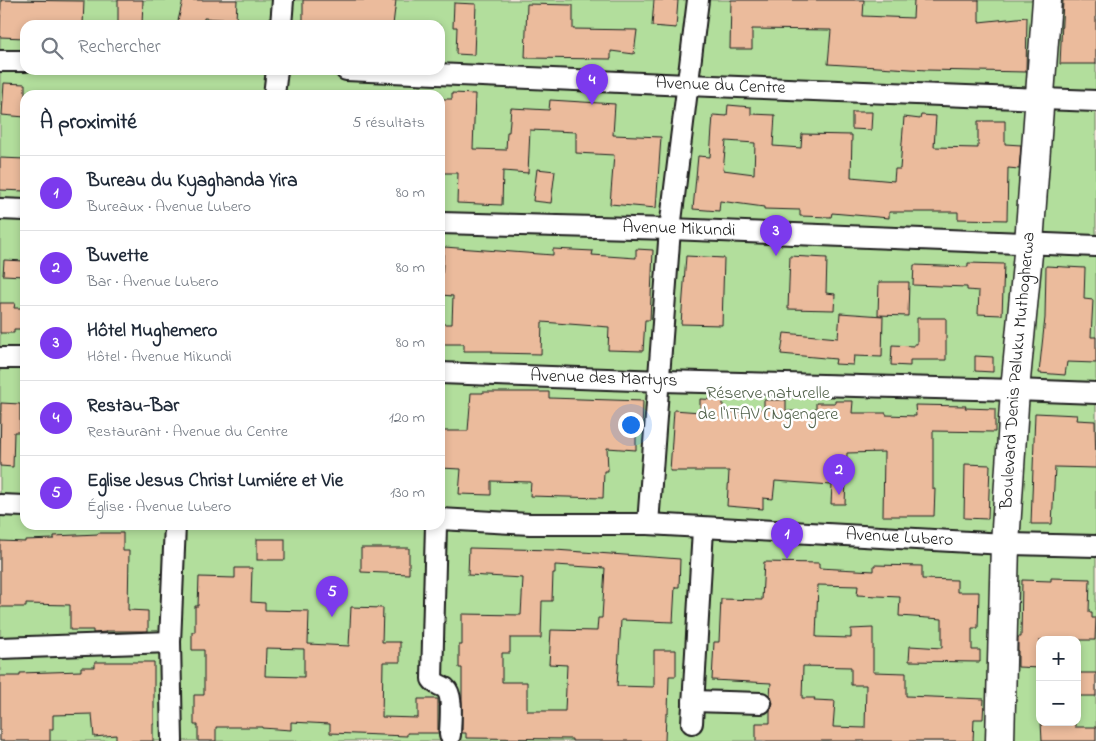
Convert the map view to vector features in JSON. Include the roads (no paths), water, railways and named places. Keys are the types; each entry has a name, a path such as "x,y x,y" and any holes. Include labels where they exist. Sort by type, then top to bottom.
{"street":[{"path":"281,20 283,0"},
{"path":"648,524 670,229 698,0"},
{"name":"Boulevard Denis Paluku Muthogherwa","path":"1000,741 1005,544 1015,390 1029,243 1047,0"},
{"path":"0,60 20,61"},
{"name":"Avenue du Centre","path":"445,74 1096,101"},
{"path":"274,90 276,75"},
{"path":"0,209 20,210"},
{"name":"Avenue Mikundi","path":"445,223 670,229 1096,246"},
{"path":"0,358 20,358"},
{"name":"Avenue des Martyrs","path":"445,373 1096,393"},
{"path":"0,505 20,506"},
{"name":"Avenue Lubero","path":"445,519 530,524 648,524 703,529 1005,544 1096,546"},
{"path":"692,724 703,529"},
{"path":"172,741 170,642 175,530"},
{"path":"436,530 432,679 435,684 445,688 450,695 450,734"},
{"path":"0,648 170,642"},
{"path":"694,701 761,703"}],"place":[{"name":"Restau-Bar","path":"592,105"},
{"name":"Hôtel Mughemero","path":"776,256"},
{"name":"Buvette","path":"839,495"},
{"name":"Bureau du Kyaghanda Yira","path":"787,559"},
{"name":"Eglise Jesus Christ Lumiére et Vie","path":"332,617"}],"park label":[{"name":"Réserve naturelle de l'ITAV (Ngengere","path":"768,404"}]}
